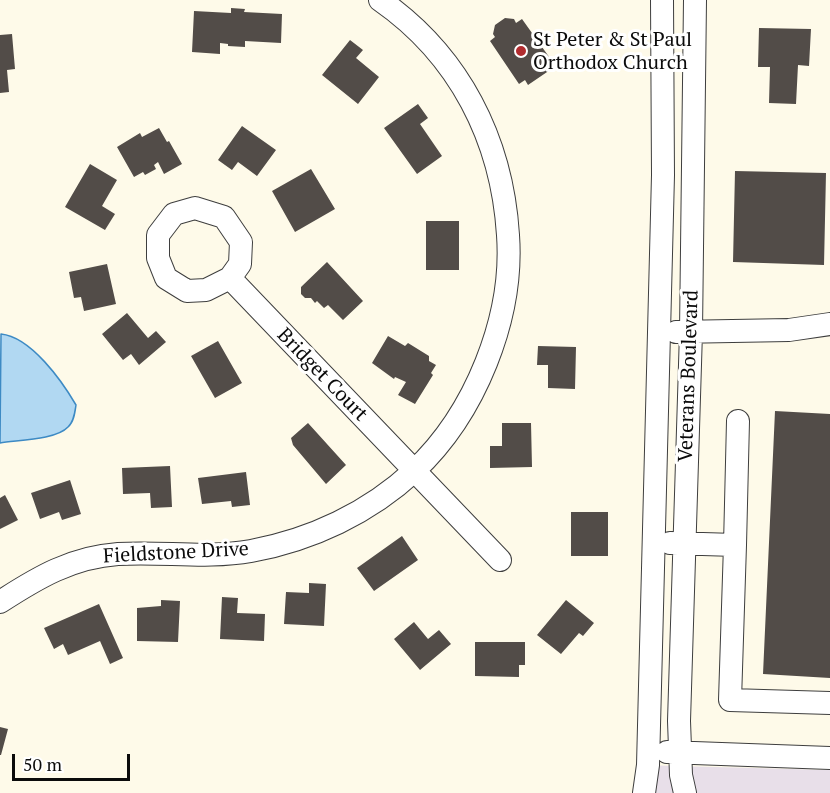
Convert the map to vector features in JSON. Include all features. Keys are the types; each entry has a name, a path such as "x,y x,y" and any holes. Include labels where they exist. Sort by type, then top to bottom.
{"street":[{"name":"Fieldstone Drive","path":"0,602 55,569 100,556 132,553 224,554 278,545 303,538 352,516 378,500 414,471 446,435 474,390 495,341 501,320 509,266 507,212 502,182 491,144 466,92 429,40 380,0"},
{"name":"Veterans Boulevard","path":"644,793 648,751 663,175 662,0"},
{"name":"Veterans Boulevard","path":"685,793 681,775 679,721 691,332 694,0"},
{"name":"Bridget Court","path":"230,278 414,471"},
{"path":"659,331 789,330 830,324"},
{"path":"738,421 730,700 830,703"},
{"path":"414,471 500,560"},
{"path":"653,543 735,545"},
{"path":"648,751 830,758"}],"shaded area":[{"path":"639,765 830,770 830,793 634,793"}],"water":[{"path":"1,334 12,337 34,351 70,395 76,405 75,414 70,425 62,431 36,439 0,443"}],"building":[{"path":"231,8 245,9 244,12 282,14 281,43 245,41 245,47 220,43 220,54 192,52 194,11 231,13"},
{"name":"St Peter & St Paul Orthodox Church","path":"505,18 514,19 516,23 522,19 552,61 546,65 550,70 528,85 525,80 519,84 490,41 495,37 493,34 495,25"},
{"path":"759,28 811,29 809,66 798,65 796,104 769,103 770,67 758,67"},
{"path":"12,34 15,69 7,70 9,92 0,93 0,35"},
{"path":"350,40 363,50 356,58 379,77 358,104 322,75"},
{"path":"418,104 428,118 420,124 442,156 417,174 384,128"},
{"path":"242,126 276,150 257,176 238,162 232,170 218,160"},
{"path":"159,128 182,164 164,174 158,162 154,165 156,169 145,175 143,172 134,177 117,147 140,133 142,137"},
{"path":"90,164 117,180 102,206 115,214 105,230 65,207"},
{"path":"311,169 335,209 295,232 272,191"},
{"path":"735,171 826,173 824,265 733,262"},
{"path":"426,221 459,221 459,270 426,270"},
{"path":"327,262 363,301 343,320 328,305 324,308 317,301 315,303 311,298 305,298 301,294 301,287"},
{"path":"107,264 116,304 84,311 81,297 74,298 69,272"},
{"path":"127,313 148,338 156,331 166,342 139,365 131,354 123,360 102,334"},
{"path":"388,336 405,346 408,343 429,356 429,361 436,365 431,373 433,375 415,404 398,395 406,382 395,377 394,379 372,363"},
{"path":"218,341 242,383 215,398 191,356"},
{"path":"538,346 576,347 575,389 548,388 548,365 537,365"},
{"path":"775,411 830,414 830,678 763,674"},
{"path":"308,423 346,465 326,484 293,445 291,438"},
{"path":"502,423 531,423 532,467 490,468 490,446 502,446"},
{"path":"170,466 172,507 151,508 150,493 123,494 122,468"},
{"path":"246,472 250,505 232,507 231,501 202,504 198,478"},
{"path":"70,480 81,514 62,520 59,512 40,519 31,493"},
{"path":"5,495 18,520 0,529 0,498"},
{"path":"571,512 608,512 608,556 571,556"},
{"path":"402,536 418,560 374,591 357,568"},
{"path":"309,583 326,584 324,626 284,624 286,592 309,593"},
{"path":"222,597 238,598 237,613 265,614 264,641 220,639"},
{"path":"161,600 180,601 178,642 137,641 137,608 161,606"},
{"path":"566,600 594,623 583,636 579,633 561,654 537,635"},
{"path":"99,604 123,658 110,664 100,641 68,655 63,644 54,649 44,628"},
{"path":"414,622 428,639 439,630 451,644 420,670 394,639"},
{"path":"475,642 525,642 525,665 519,665 519,677 475,676"},
{"path":"0,727 8,729 1,755 0,755"}],"place":[{"name":"St Peter & St Paul Orthodox Church","path":"521,51"}]}
